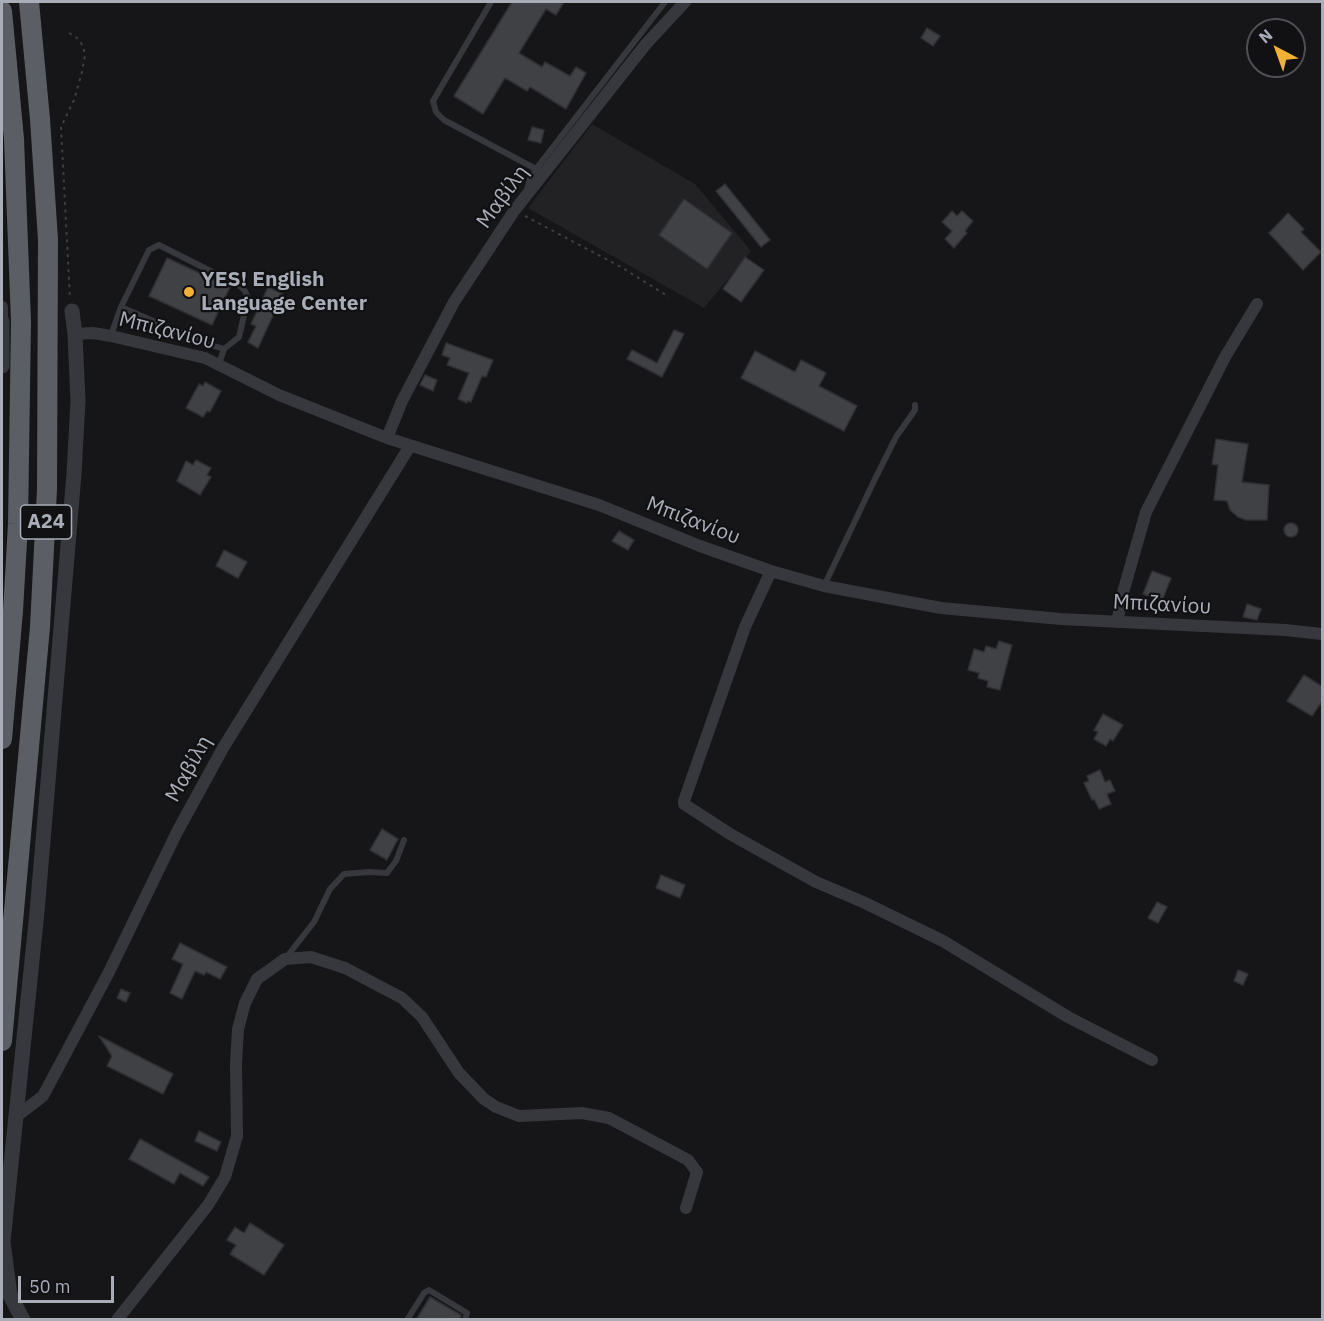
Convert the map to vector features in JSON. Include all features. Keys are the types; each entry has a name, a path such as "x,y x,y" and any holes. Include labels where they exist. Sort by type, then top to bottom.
{"highway":[{"name":"Α24","path":"2,1041 39,645 47,489 48,240 29,2"},
{"name":"Α24","path":"2,11 14,139 21,322 17,543 2,738"}],"street":[{"name":"Μαβίλη","path":"387,438 406,392 454,302 514,211 646,44 685,2"},
{"path":"1117,622 1146,512 1225,357 1257,304"},
{"path":"2,307 2,366"},
{"path":"23,1320 10,1295 3,1242 37,912 73,494 78,401 72,310"},
{"name":"Μπιζανίου","path":"75,334 93,333 111,336 186,353 219,364 279,395 387,438 599,505 700,546 771,571 824,586 941,608 1117,622 1323,634"},
{"name":"Μαβίλη","path":"16,1116 43,1096 110,972 177,832 223,748 410,446"},
{"path":"771,571 745,627 684,804 730,834 816,882 943,941 1068,1017 1152,1060"},
{"path":"117,1320 178,1244 220,1186 230,1164 237,1136 238,1029 245,1003 256,979 285,959 311,957 345,968 402,998 422,1017 459,1073 484,1099 496,1107 519,1116 582,1113 609,1118 688,1160 697,1172 686,1208"}],"lane":[{"path":"492,2 433,102 436,112 444,120 536,169"},
{"path":"526,196 530,179 536,169 666,2"},
{"path":"111,336 148,250 159,245 240,286 245,291 248,298 239,337 224,349 219,364"},
{"path":"122,307 204,343 224,349"},
{"path":"824,586 896,437 915,410 915,405"},
{"path":"285,959 314,922 330,889 344,874 387,873 396,861 404,840"},
{"path":"406,1320 424,1293 429,1290 467,1313 465,1320"}],"path":[{"path":"69,33 77,38 85,54 74,100 61,127 72,310"},
{"path":"514,211 621,267 669,297"}],"shaded area":[{"path":"592,124 695,184 751,251 704,308 528,208"}],"building":[{"path":"512,2 564,2 556,15 546,9 519,53 542,67 545,62 570,76 576,67 586,73 566,109 530,87 527,91 505,78 483,114 454,96"},
{"path":"927,28 940,36 933,46 921,38"},
{"path":"532,127 544,130 541,143 528,140"},
{"path":"725,184 770,240 761,247 716,191"},
{"path":"684,199 732,233 707,269 659,235"},
{"path":"952,211 957,216 962,211 973,221 965,231 967,233 954,248 945,239 952,231 942,222"},
{"path":"1288,213 1304,229 1301,232 1321,252 1303,270 1269,233"},
{"path":"745,257 764,270 741,302 723,289"},
{"name":"YES! English Language Center","path":"167,258 230,287 212,325 149,296"},
{"path":"268,287 283,294 258,348 248,342 256,326 251,324"},
{"path":"674,330 684,334 662,377 627,359 632,350 657,363"},
{"path":"446,343 493,360 486,377 482,376 471,402 467,403 458,399 469,373 447,365 450,358 442,355"},
{"path":"755,351 795,372 801,360 826,373 819,386 857,406 844,431 741,378"},
{"path":"425,375 437,380 433,391 420,385"},
{"path":"205,382 221,391 210,412 207,411 203,417 186,408 199,384 203,386"},
{"path":"1216,439 1248,444 1242,482 1269,485 1267,520 1246,520 1238,517 1230,510 1227,501 1214,500 1218,465 1212,464"},
{"path":"196,460 211,468 207,475 211,477 200,495 177,481 186,461 193,465"},
{"path":"1288,523 1294,523 1298,530 1294,537 1288,537 1284,533 1284,527"},
{"path":"619,531 634,540 628,550 612,541"},
{"path":"224,550 247,562 238,578 216,566"},
{"path":"1152,571 1171,578 1162,601 1143,594"},
{"path":"1247,604 1261,609 1257,620 1243,617"},
{"path":"999,641 1012,645 1000,690 987,687 988,681 978,678 979,673 968,670 974,649 984,652 986,646 996,649"},
{"path":"1304,675 1323,687 1323,700 1312,716 1287,701"},
{"path":"1103,714 1123,725 1113,741 1110,739 1106,746 1094,739 1098,732 1094,730"},
{"path":"1100,770 1105,782 1110,780 1115,791 1107,794 1111,804 1099,809 1084,783 1089,781 1087,776"},
{"path":"382,829 398,839 387,860 370,850"},
{"path":"661,875 685,885 680,898 656,888"},
{"path":"1157,902 1167,907 1158,923 1148,918"},
{"path":"180,943 227,967 220,979 206,972 204,975 195,971 182,999 170,993 183,964 172,959"},
{"path":"1238,970 1248,974 1243,985 1234,981"},
{"path":"121,989 130,993 126,1002 117,998"},
{"path":"99,1036 173,1074 163,1094 107,1066 112,1056"},
{"path":"199,1131 221,1142 217,1151 195,1141"},
{"path":"140,1139 209,1177 203,1186 180,1173 174,1184 129,1159"},
{"path":"250,1223 284,1245 264,1275 230,1254 236,1245 227,1240 235,1227 244,1233"},
{"path":"430,1297 461,1315 460,1320 416,1320"}],"place":[{"name":"YES! English Language Center","path":"189,292"}]}
